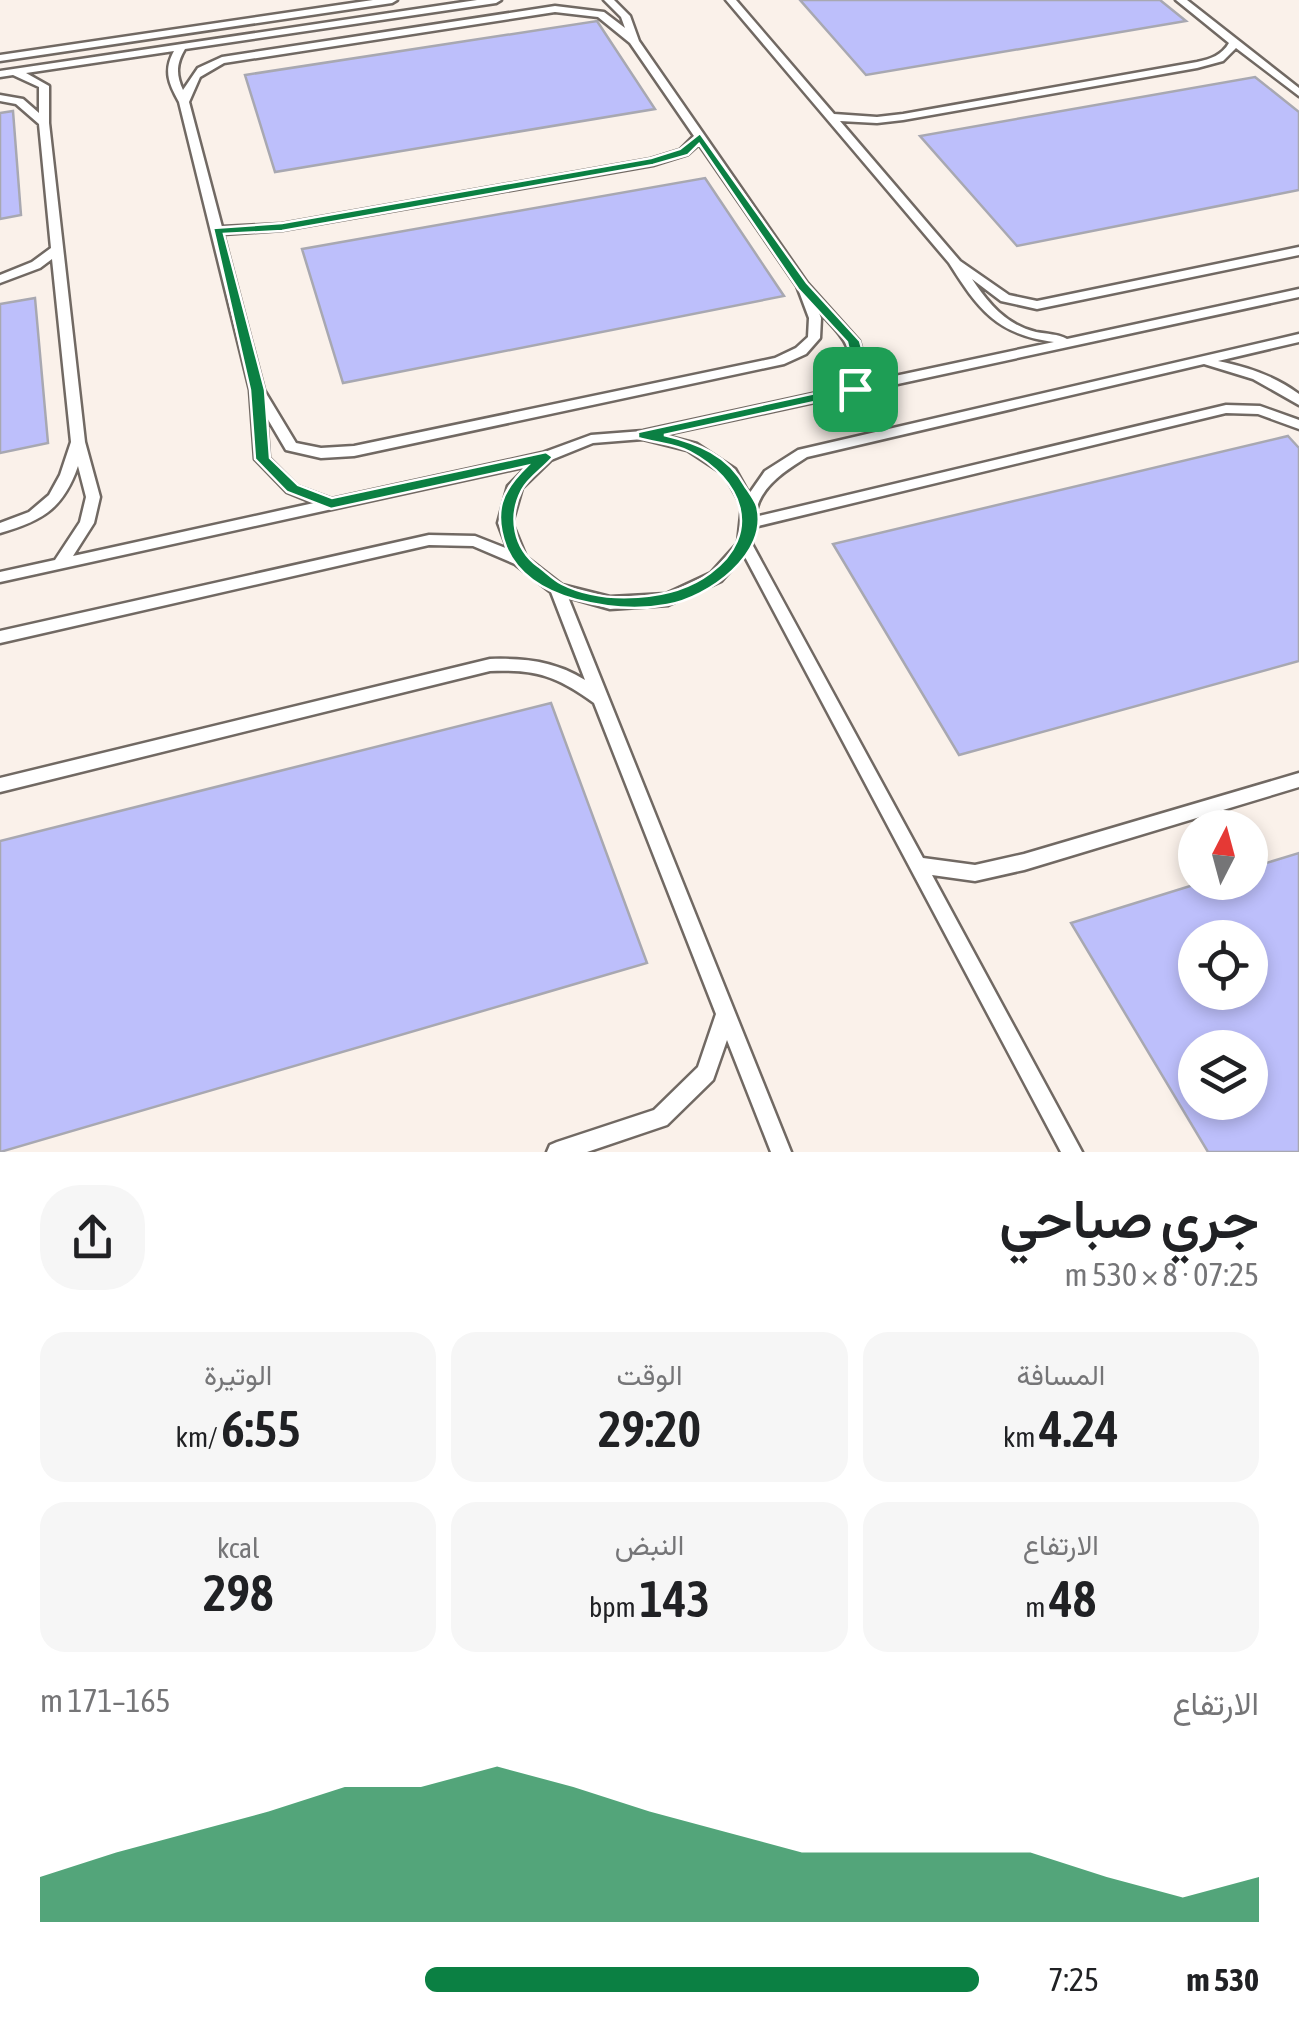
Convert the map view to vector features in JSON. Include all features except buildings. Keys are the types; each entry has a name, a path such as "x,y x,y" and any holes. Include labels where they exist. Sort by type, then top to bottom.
{"lane":[{"path":"0,58 392,0"},
{"path":"7,73 496,0"},
{"path":"609,0 624,16 634,40 803,286 853,341 859,363 855,389"},
{"path":"731,0 954,261 984,310 1010,329 1038,338 1080,340"},
{"path":"745,0 747,15"},
{"path":"1181,0 1299,93"},
{"path":"184,102 192,78 201,68 222,60 555,9 601,14 634,40"},
{"path":"833,116 876,120 903,117 1198,65 1219,60 1230,52 1234,42"},
{"path":"181,47 170,65 171,79 184,102 258,390 262,459 292,489 331,504"},
{"path":"7,73 44,86 44,124 78,442 93,497 87,523 60,564"},
{"path":"0,98 19,101 44,124"},
{"path":"217,231 282,227 653,162 684,152 700,137"},
{"path":"0,279 36,265 58,249"},
{"path":"954,261 1006,298 1037,304 1299,251"},
{"path":"258,390 292,447 320,453 354,451 779,361 802,351 814,338 815,318 803,286"},
{"path":"0,577 546,457 591,439 643,435 1299,293"},
{"path":"749,506 770,474 803,454 1299,338"},
{"path":"1201,361 1245,370 1281,385 1299,401"},
{"path":"749,523 1226,410 1260,410 1299,426"},
{"path":"0,637 428,540 475,541 520,560 557,589 610,603 668,599 716,577 745,544 749,506 730,472 692,447 643,435"},
{"path":"0,528 48,509 66,482 78,442"},
{"path":"520,560 505,523 515,486 546,457"},
{"path":"745,544 1072,1152"},
{"path":"557,589 781,1152"},
{"path":"0,785 490,665 534,662 571,676 600,699"},
{"path":"917,865 975,872 1024,862 1299,780"},
{"path":"557,1152 660,1118 706,1073 726,1014"}],"route":[{"path":"700,137 803,286 853,341 859,363 855,389 643,435 692,447 730,472 749,506 745,544 716,577 668,599 610,603 557,589 520,560 505,523 515,486 546,457 331,504 292,489 262,459 258,390 217,231 282,227 653,162 684,152 700,137"}]}
